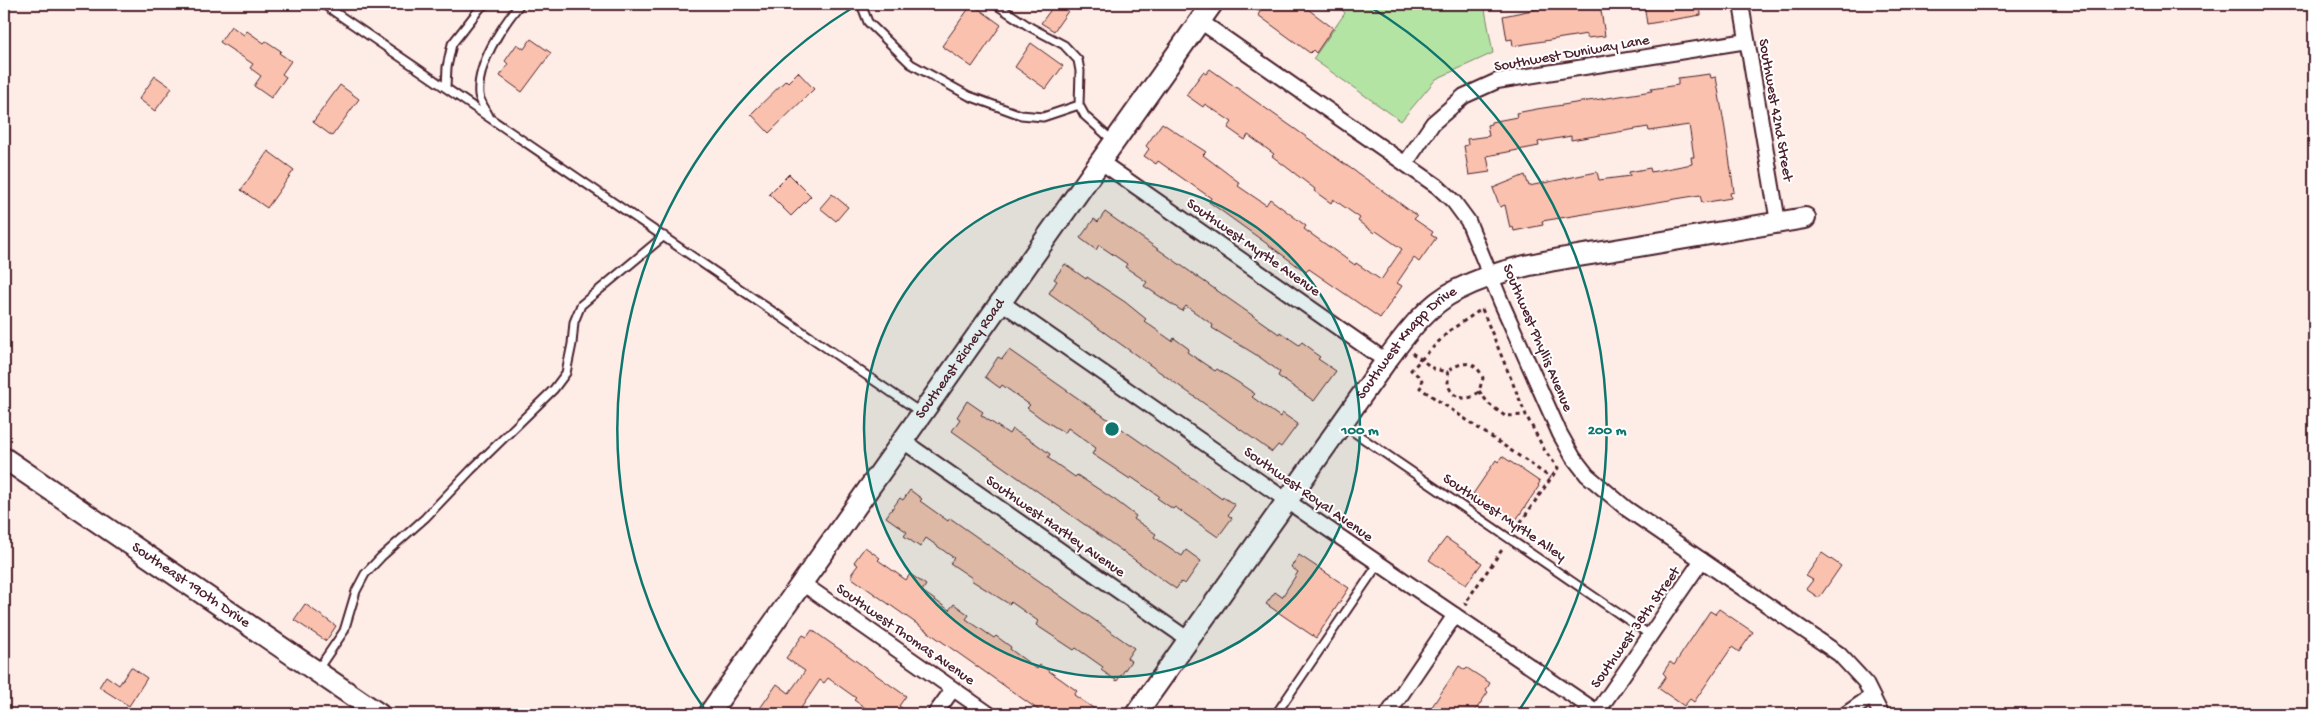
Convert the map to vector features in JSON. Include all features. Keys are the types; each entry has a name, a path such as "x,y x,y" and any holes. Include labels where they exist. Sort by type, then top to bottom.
{"main road":[{"name":"Southeast Richey Road","path":"709,714 1212,4"},
{"name":"Southwest Knapp Drive","path":"1136,714 1386,361 1406,334 1429,309 1456,290 1492,276 1536,263 1805,218"},
{"name":"Southeast 190th Drive","path":"4,458 379,714"}],"street":[{"name":"Southwest 42nd Street","path":"1741,4 1778,222"},
{"name":"Southwest Phyllis Avenue","path":"1200,21 1437,186 1454,202 1468,221 1502,304 1573,457 1604,491 1839,654 1856,670 1881,714"},
{"name":"Southwest Duniway Lane","path":"1405,164 1433,124 1464,96 1497,81 1747,42"},
{"name":"Southwest Myrtle Avenue","path":"1101,162 1386,361"},
{"name":"Southwest Royal Avenue","path":"1002,302 1596,713"},
{"name":"Southwest Hartley Avenue","path":"903,441 1189,640"},
{"name":"Southwest 38th Street","path":"1596,713 1702,560"},
{"name":"Southwest Thomas Avenue","path":"802,583 989,714"},
{"path":"1388,714 1455,615"},
{"path":"935,714 953,689"},
{"path":"1846,714 1872,696"}],"lane":[{"path":"323,4 923,413"},
{"path":"446,87 447,67 452,44 481,7 486,4"},
{"path":"489,117 479,96 482,72 491,47 520,4"},
{"path":"861,4 868,22 911,64 969,96 1021,115 1043,117 1079,105"},
{"path":"995,4 1026,25 1064,45 1078,60 1080,71 1079,105 1085,116 1115,142"},
{"path":"316,672 344,631 356,591 365,574 381,557 426,518 484,457 554,389 566,373 574,322 581,306 664,236"},
{"name":"Southwest Myrtle Alley","path":"1341,424 1650,635"},
{"path":"1276,714 1379,563"}],"path":[{"path":"1551,478 1420,388 1423,384 1422,378 1411,370 1449,331 1482,309 1526,415 1545,451 1558,468"},
{"path":"1412,353 1434,369 1448,372 1462,362 1470,363 1481,373 1483,378 1479,392 1466,398 1455,395 1448,385 1448,372"},
{"path":"1479,392 1489,404 1505,416 1526,415"}],"green space":[{"path":"1336,4 1484,4 1493,53 1436,79 1401,121 1313,59 1345,13"}],"building":[{"path":"972,4 1001,25 972,67 942,46"},
{"path":"1055,4 1073,4 1054,31 1041,23"},
{"path":"1250,4 1301,4 1333,28 1316,53 1313,50 1310,53 1258,15 1260,12"},
{"path":"1562,4 1600,4 1605,36 1587,38 1587,34 1513,46 1512,39 1507,40 1503,16"},
{"path":"1644,4 1700,4 1701,15 1647,24"},
{"path":"231,26 244,35 247,31 264,43 266,41 281,51 279,53 291,61 282,74 286,77 271,98 254,86 261,76 250,68 253,64 220,42"},
{"path":"531,39 551,53 522,92 500,76 508,64 505,61 517,44 524,49"},
{"path":"1031,43 1063,66 1046,89 1015,67"},
{"path":"1210,69 1390,196 1417,216 1414,219 1433,232 1431,235 1436,238 1419,262 1414,258 1397,283 1402,286 1380,318 1309,269 1306,272 1209,202 1211,198 1158,161 1156,164 1144,156 1149,149 1146,146 1162,123 1206,152 1203,155 1240,183 1238,186 1266,205 1270,199 1306,226 1304,229 1355,265 1356,263 1381,280 1402,249 1376,231 1374,233 1358,221 1360,218 1333,199 1331,203 1314,191 1315,189 1272,156 1274,154 1248,135 1245,140 1228,128 1232,122 1205,104 1203,107 1186,95 1203,72 1206,74"},
{"path":"798,72 814,89 769,133 751,114 786,80 788,82"},
{"path":"1710,74 1711,78 1716,77 1725,129 1734,192 1730,193 1731,198 1702,203 1700,195 1542,221 1543,225 1514,231 1513,227 1510,228 1505,205 1500,207 1493,188 1525,175 1529,186 1597,172 1599,180 1630,176 1629,172 1650,168 1651,172 1692,164 1691,157 1694,157 1689,125 1649,131 1648,127 1571,140 1571,136 1538,142 1539,146 1487,156 1490,172 1469,175 1464,146 1468,145 1467,139 1489,136 1487,125 1491,124 1491,122 1517,117 1516,113 1652,91 1651,89 1678,85 1678,78"},
{"path":"155,76 172,88 155,111 139,99"},
{"path":"340,85 359,99 332,136 313,122"},
{"path":"268,151 294,170 267,208 241,190"},
{"path":"789,174 811,196 791,216 769,194"},
{"path":"832,194 848,207 836,221 820,208"},
{"path":"1105,212 1279,334 1280,332 1299,345 1302,342 1314,351 1320,357 1318,359 1336,371 1314,401 1278,376 1280,372 1212,328 1213,325 1186,306 1182,311 1144,286 1147,282 1125,267 1127,264 1099,245 1096,250 1080,238 1094,219 1098,222"},
{"path":"1065,264 1125,302 1146,319 1144,321 1172,341 1174,338 1189,349 1187,352 1255,394 1252,397 1280,417 1282,413 1298,424 1281,447 1278,445 1272,452 1049,293 1057,281 1054,279"},
{"path":"1009,350 1222,499 1223,497 1235,505 1228,515 1232,518 1218,537 1175,507 1173,509 1157,498 1159,496 1131,477 1130,479 1092,454 1096,448 1068,428 1065,433 1042,419 1027,408 1030,405 1002,385 1000,388 985,377 998,357 1002,359"},
{"path":"967,401 983,412 981,415 1009,434 1012,429 1035,443 1050,454 1048,458 1075,477 1077,475 1115,500 1136,516 1134,519 1156,534 1154,537 1182,556 1186,550 1201,561 1185,584 1181,582 1176,589 952,431 960,419 957,417"},
{"path":"1502,456 1540,482 1514,523 1473,494 1496,460 1498,462"},
{"path":"910,490 922,499 920,501 948,521 950,518 1134,648 1127,658 1131,661 1117,681 1101,670 1103,667 1076,648 1074,650 1036,625 1038,621 1011,602 1009,604 971,580 972,578 950,563 954,558 926,538 920,547 904,536 907,532 886,517 900,498 903,500"},
{"path":"1446,538 1482,563 1466,585 1429,560"},
{"path":"865,547 880,558 878,560 906,580 910,574 926,585 922,591 949,610 954,604 969,615 966,619 994,638 996,636 1037,669 1040,665 1062,680 1077,691 1074,695 1102,714 1044,714 852,578 852,573 858,565 854,562"},
{"path":"1822,553 1841,566 1819,598 1806,589 1813,580 1806,576"},
{"path":"1299,555 1349,588 1316,638 1266,604 1275,592 1282,597 1298,572 1291,567"},
{"path":"305,604 336,626 326,641 294,620"},
{"path":"1719,609 1753,632 1739,652 1732,647 1694,702 1690,699 1684,706 1658,688 1666,676 1663,673 1670,662 1674,665 1710,611 1715,614"},
{"path":"812,630 906,696 899,706 910,714 874,714 854,700 856,698 828,678 824,683 820,680 797,714 756,714 777,684 789,693 805,671 786,658 803,635 807,637"},
{"path":"1459,666 1465,670 1467,668 1490,683 1486,690 1488,692 1473,714 1427,714"},
{"path":"131,667 147,678 129,706 99,687 106,676 119,685"}]}
